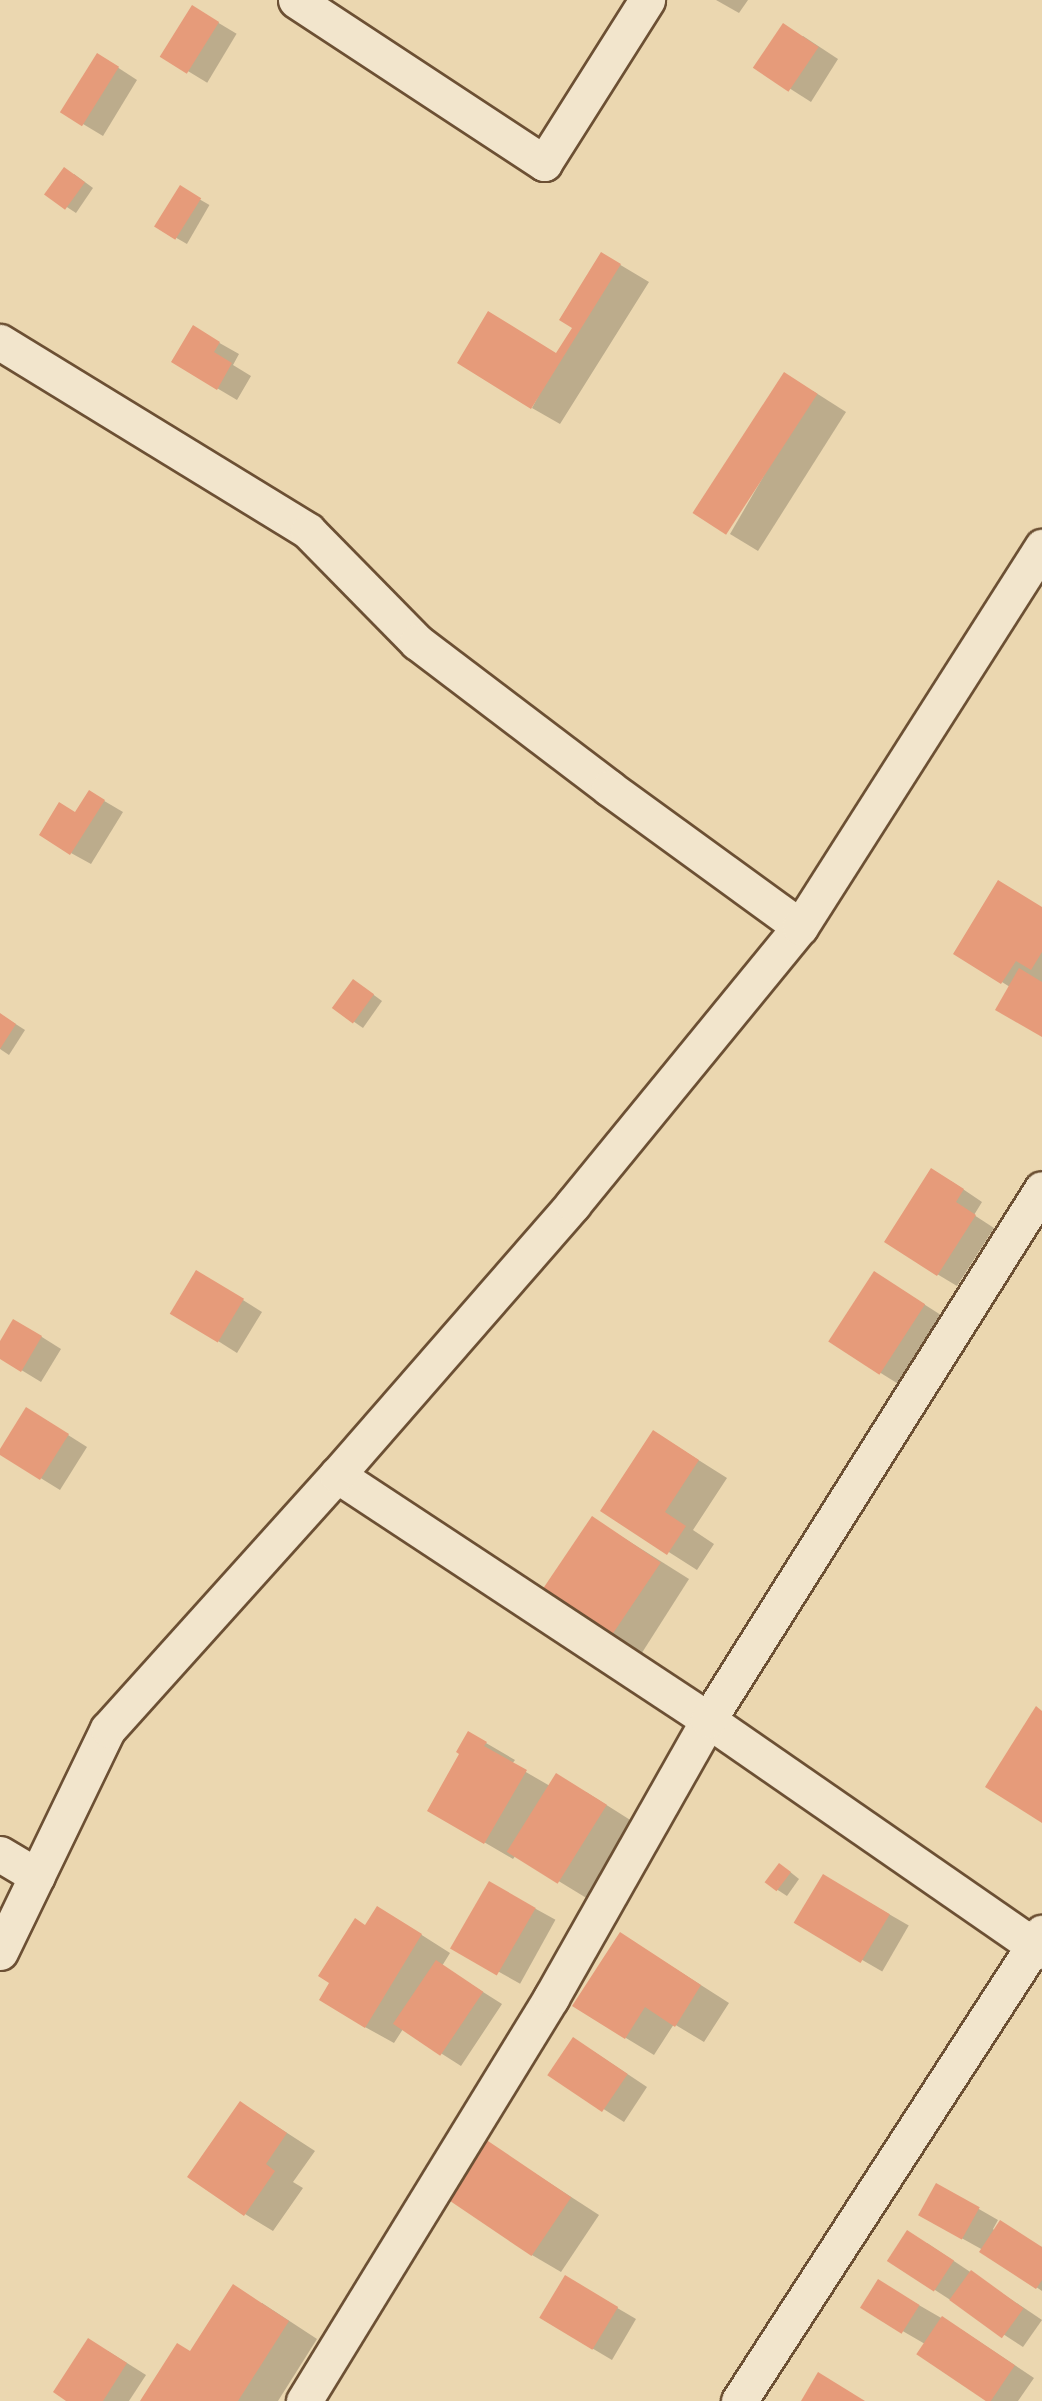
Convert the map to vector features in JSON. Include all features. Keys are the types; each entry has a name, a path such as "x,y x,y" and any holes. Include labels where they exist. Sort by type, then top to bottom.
{"street":[{"path":"296,0 544,163 647,0"},
{"path":"0,342 309,531 417,642 609,788 800,926"},
{"path":"0,1952 108,1729 337,1475 573,1204 800,926 1042,547"},
{"path":"304,2401 551,1998 708,1720 1042,1189"},
{"path":"337,1475 1039,1943 739,2401"},
{"path":"0,1854 37,1876"}],"building":[{"path":"192,5 219,22 187,74 160,57"},
{"path":"783,23 819,47 788,92 753,68"},
{"path":"97,53 119,67 82,126 60,112"},
{"path":"64,167 85,182 65,210 44,195"},
{"path":"180,185 201,198 175,240 154,227"},
{"path":"601,252 621,264 531,409 457,363 488,311 556,353 572,328 559,320"},
{"path":"193,325 220,342 214,352 232,363 217,390 171,362"},
{"path":"784,372 818,394 726,535 693,513"},
{"path":"89,790 105,800 70,855 39,835 59,802 75,812"},
{"path":"998,880 1042,907 1042,952 1031,970 1016,961 1001,984 953,954"},
{"path":"1019,968 1042,982 1042,1037 995,1010"},
{"path":"353,979 374,994 353,1023 332,1008"},
{"path":"0,1013 16,1024 0,1049"},
{"path":"931,1168 964,1189 956,1202 976,1215 937,1276 884,1242"},
{"path":"196,1270 244,1299 218,1343 170,1314"},
{"path":"874,1271 925,1304 879,1375 828,1341"},
{"path":"13,1319 42,1336 21,1372 0,1359 0,1341"},
{"path":"26,1407 69,1434 40,1480 0,1455 0,1449"},
{"path":"653,1430 699,1460 665,1512 686,1526 667,1555 600,1511"},
{"path":"592,1516 661,1562 606,1644 537,1597"},
{"path":"1036,1706 1042,1711 1042,1823 985,1787"},
{"path":"468,1731 487,1742 484,1746 527,1770 484,1844 427,1811 459,1754 456,1752"},
{"path":"556,1773 607,1805 558,1884 507,1852"},
{"path":"779,1863 791,1872 777,1891 765,1882"},
{"path":"823,1874 890,1914 861,1963 794,1923"},
{"path":"489,1881 536,1908 497,1976 450,1949"},
{"path":"377,1906 422,1934 365,2028 319,2000 329,1983 318,1976 355,1918 365,1925"},
{"path":"620,1932 701,1985 675,2027 645,2007 625,2039 572,2006"},
{"path":"436,1960 483,1992 440,2056 393,2024"},
{"path":"573,2037 628,2074 602,2112 547,2075"},
{"path":"240,2101 287,2133 266,2164 275,2171 244,2216 187,2177"},
{"path":"485,2139 571,2197 532,2256 445,2198"},
{"path":"936,2183 980,2207 962,2240 918,2215"},
{"path":"1000,2220 1042,2247 1042,2280 1036,2289 979,2252"},
{"path":"907,2230 954,2260 934,2292 887,2261"},
{"path":"971,2270 1024,2308 1002,2338 949,2300"},
{"path":"565,2275 618,2307 592,2350 539,2318"},
{"path":"878,2279 920,2305 902,2334 860,2308"},
{"path":"233,2284 289,2321 238,2401 140,2401 177,2343 190,2351"},
{"path":"942,2316 1015,2365 991,2401 986,2401 916,2354"},
{"path":"88,2338 127,2363 103,2401 66,2401 53,2392"},
{"path":"818,2372 865,2401 801,2401"}]}
